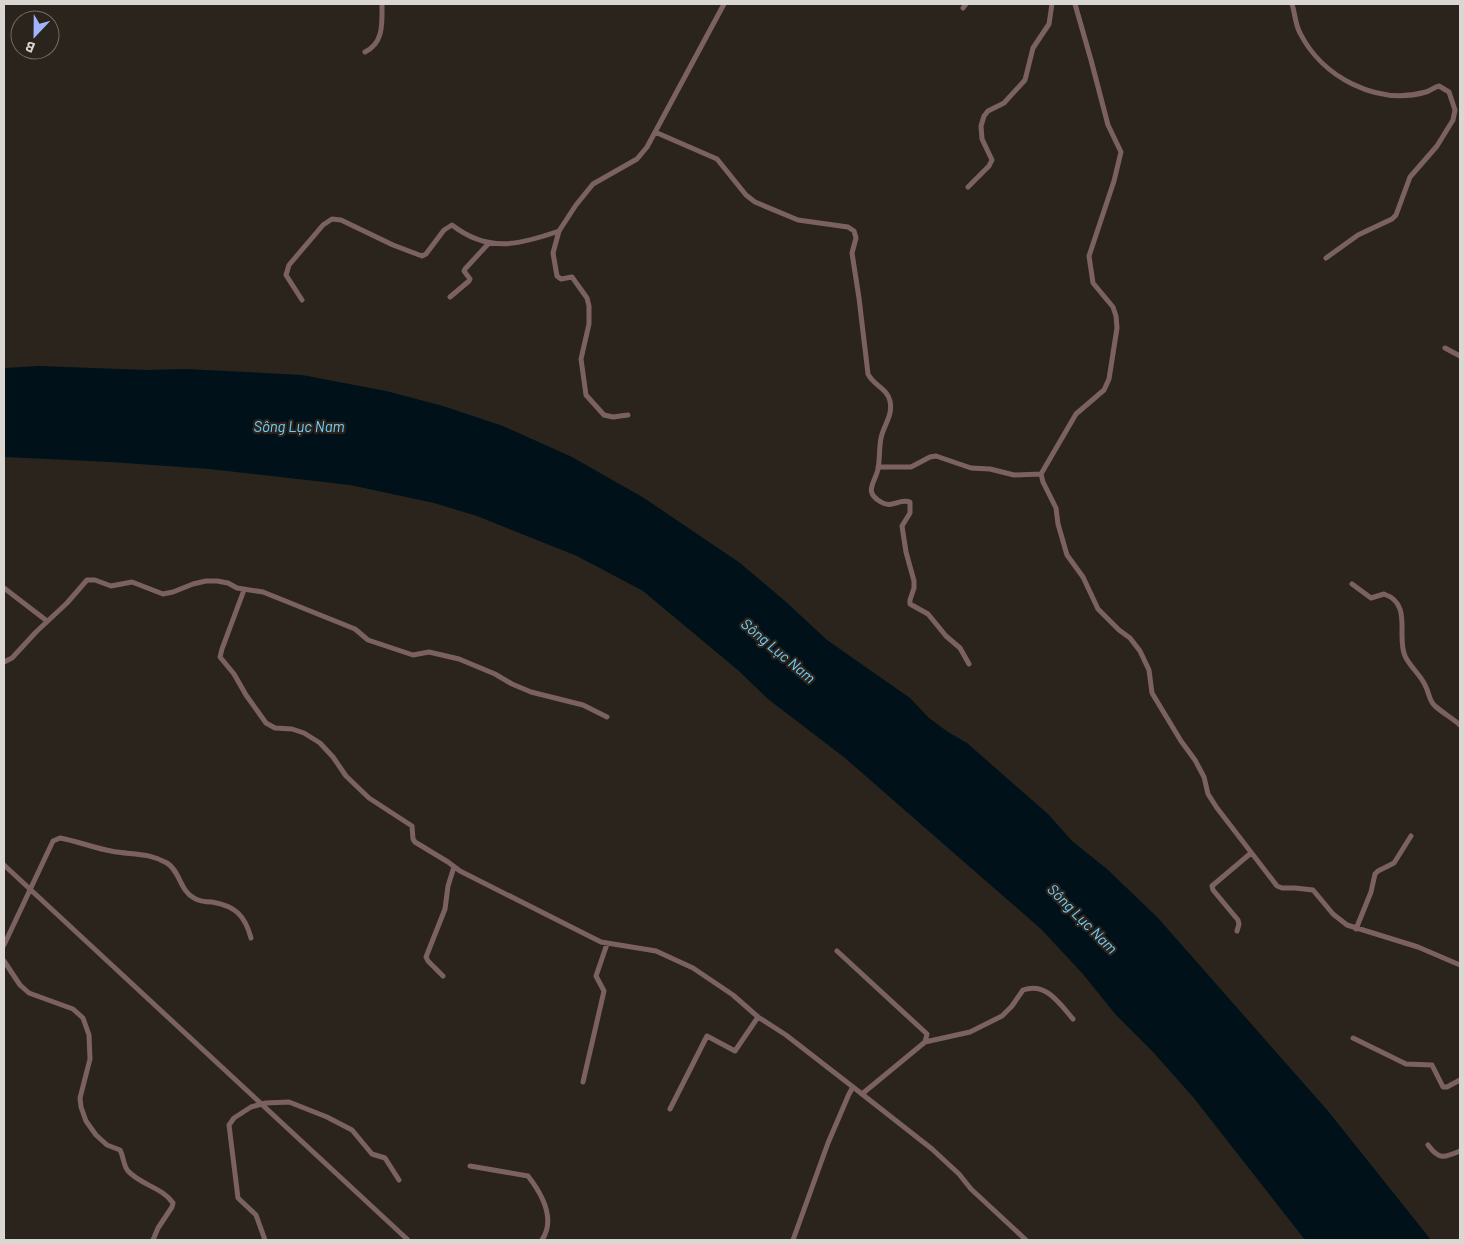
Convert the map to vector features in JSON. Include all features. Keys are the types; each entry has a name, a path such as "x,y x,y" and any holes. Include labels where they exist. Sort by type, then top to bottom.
{"street":[{"path":"365,52 373,48 379,40 382,4"},
{"path":"628,415 613,417 604,415 586,395 581,370 581,359 589,324 589,302 572,277 561,279 557,276 553,253 559,231 588,189 598,181 637,159 655,132 724,4"},
{"path":"968,187 992,160 982,139 981,126 984,116 988,111 1004,103 1025,80 1033,48 1049,24 1052,4"},
{"path":"1075,4 1108,125 1121,152 1114,181 1089,256 1093,283 1113,307 1116,316 1117,328 1107,384 1104,390 1076,414 1041,474 1056,508 1065,549 1070,560 1083,577 1098,609 1130,638 1140,651 1149,670 1152,693 1195,760 1204,777 1208,794 1277,886 1313,890 1333,914 1347,925 1418,947 1460,965"},
{"path":"1292,4 1300,33 1330,72 1362,88 1391,95 1426,92 1439,86 1449,92 1455,110 1453,120 1436,146 1410,177 1396,215 1392,219 1358,235 1326,258"},
{"path":"655,132 717,159 746,196 755,202 798,220 848,227 854,231 856,238 852,253 868,374 882,388 890,403 890,415 881,438 878,467 871,485 871,492 874,497 885,505 890,506 905,501 911,504 910,513 902,526 906,552 914,581 910,604 928,614 946,636 960,648 970,664"},
{"path":"302,300 286,275 288,268 323,225 332,219 341,220 393,245 422,256 426,254 444,230 452,225 466,234 497,245 520,242 559,231"},
{"path":"450,297 469,282 470,279 464,271 465,269 489,243"},
{"path":"1445,348 1460,356"},
{"path":"878,467 911,466 936,456 971,468 990,469 1014,475 1041,474"},
{"path":"4,662 12,658 68,603 84,582 90,579 111,586 132,582 163,594 206,581 228,583 244,590 264,592 326,617 355,629 368,640 414,655 430,652 459,659 531,692 583,705 607,717"},
{"path":"1352,584 1371,598 1384,594 1397,603 1402,615 1403,650 1406,658 1412,669 1422,680 1432,702 1460,725"},
{"path":"4,588 47,622"},
{"path":"244,590 220,656 266,723 272,727 292,729 320,743 333,756 346,776 368,798 412,826 415,842 491,888 508,894 590,937 607,944 656,951 675,959 713,981 786,1035 932,1149 971,1189 1026,1240"},
{"path":"1356,929 1371,892 1375,874 1394,863 1411,836"},
{"path":"4,945 52,841 56,838 81,842 110,851 148,854 173,867 185,889 192,897 199,901 224,904 242,917 247,924 251,938"},
{"path":"1237,930 1238,920 1213,890 1212,886 1251,853"},
{"path":"4,865 408,1240"},
{"path":"443,976 426,957 445,909 448,886 454,866"},
{"path":"583,1082 604,991 596,976 607,944"},
{"path":"837,951 927,1034 925,1042"},
{"path":"4,961 20,985 30,993 73,1009 83,1018 89,1035 90,1059 80,1098 86,1121 103,1142 120,1150 124,1166 129,1172 148,1186 165,1194 173,1203 153,1240"},
{"path":"862,1094 925,1042 970,1032 987,1024 1002,1016 1012,1006 1020,992 1029,988 1036,988 1048,993 1073,1019"},
{"path":"670,1109 708,1036 735,1051 758,1016"},
{"path":"1353,1038 1411,1066 1432,1065 1442,1087 1447,1087 1460,1080"},
{"path":"793,1240 828,1143 853,1087"},
{"path":"265,1240 256,1215 238,1198 230,1125 234,1118 251,1107 289,1102 327,1117 352,1130 372,1154 385,1158 399,1180"},
{"path":"1428,1145 1439,1156 1450,1156 1460,1152"},
{"path":"470,1166 528,1176 542,1195 547,1212 547,1229 542,1240"}],"water":[{"name":"Sông Lục Nam","path":"39,366 146,370 186,369 302,375 386,391 443,406 503,426 572,457 644,498 740,563 827,640 910,698 929,718 967,743 1048,814 1072,841 1107,869 1158,918 1328,1111 1431,1240 1305,1240 1193,1097 1153,1052 1116,1015 1082,973 1041,929 845,758 768,699 739,671 643,591 577,556 477,516 434,503 350,485 209,469 4,457 4,368"}]}
